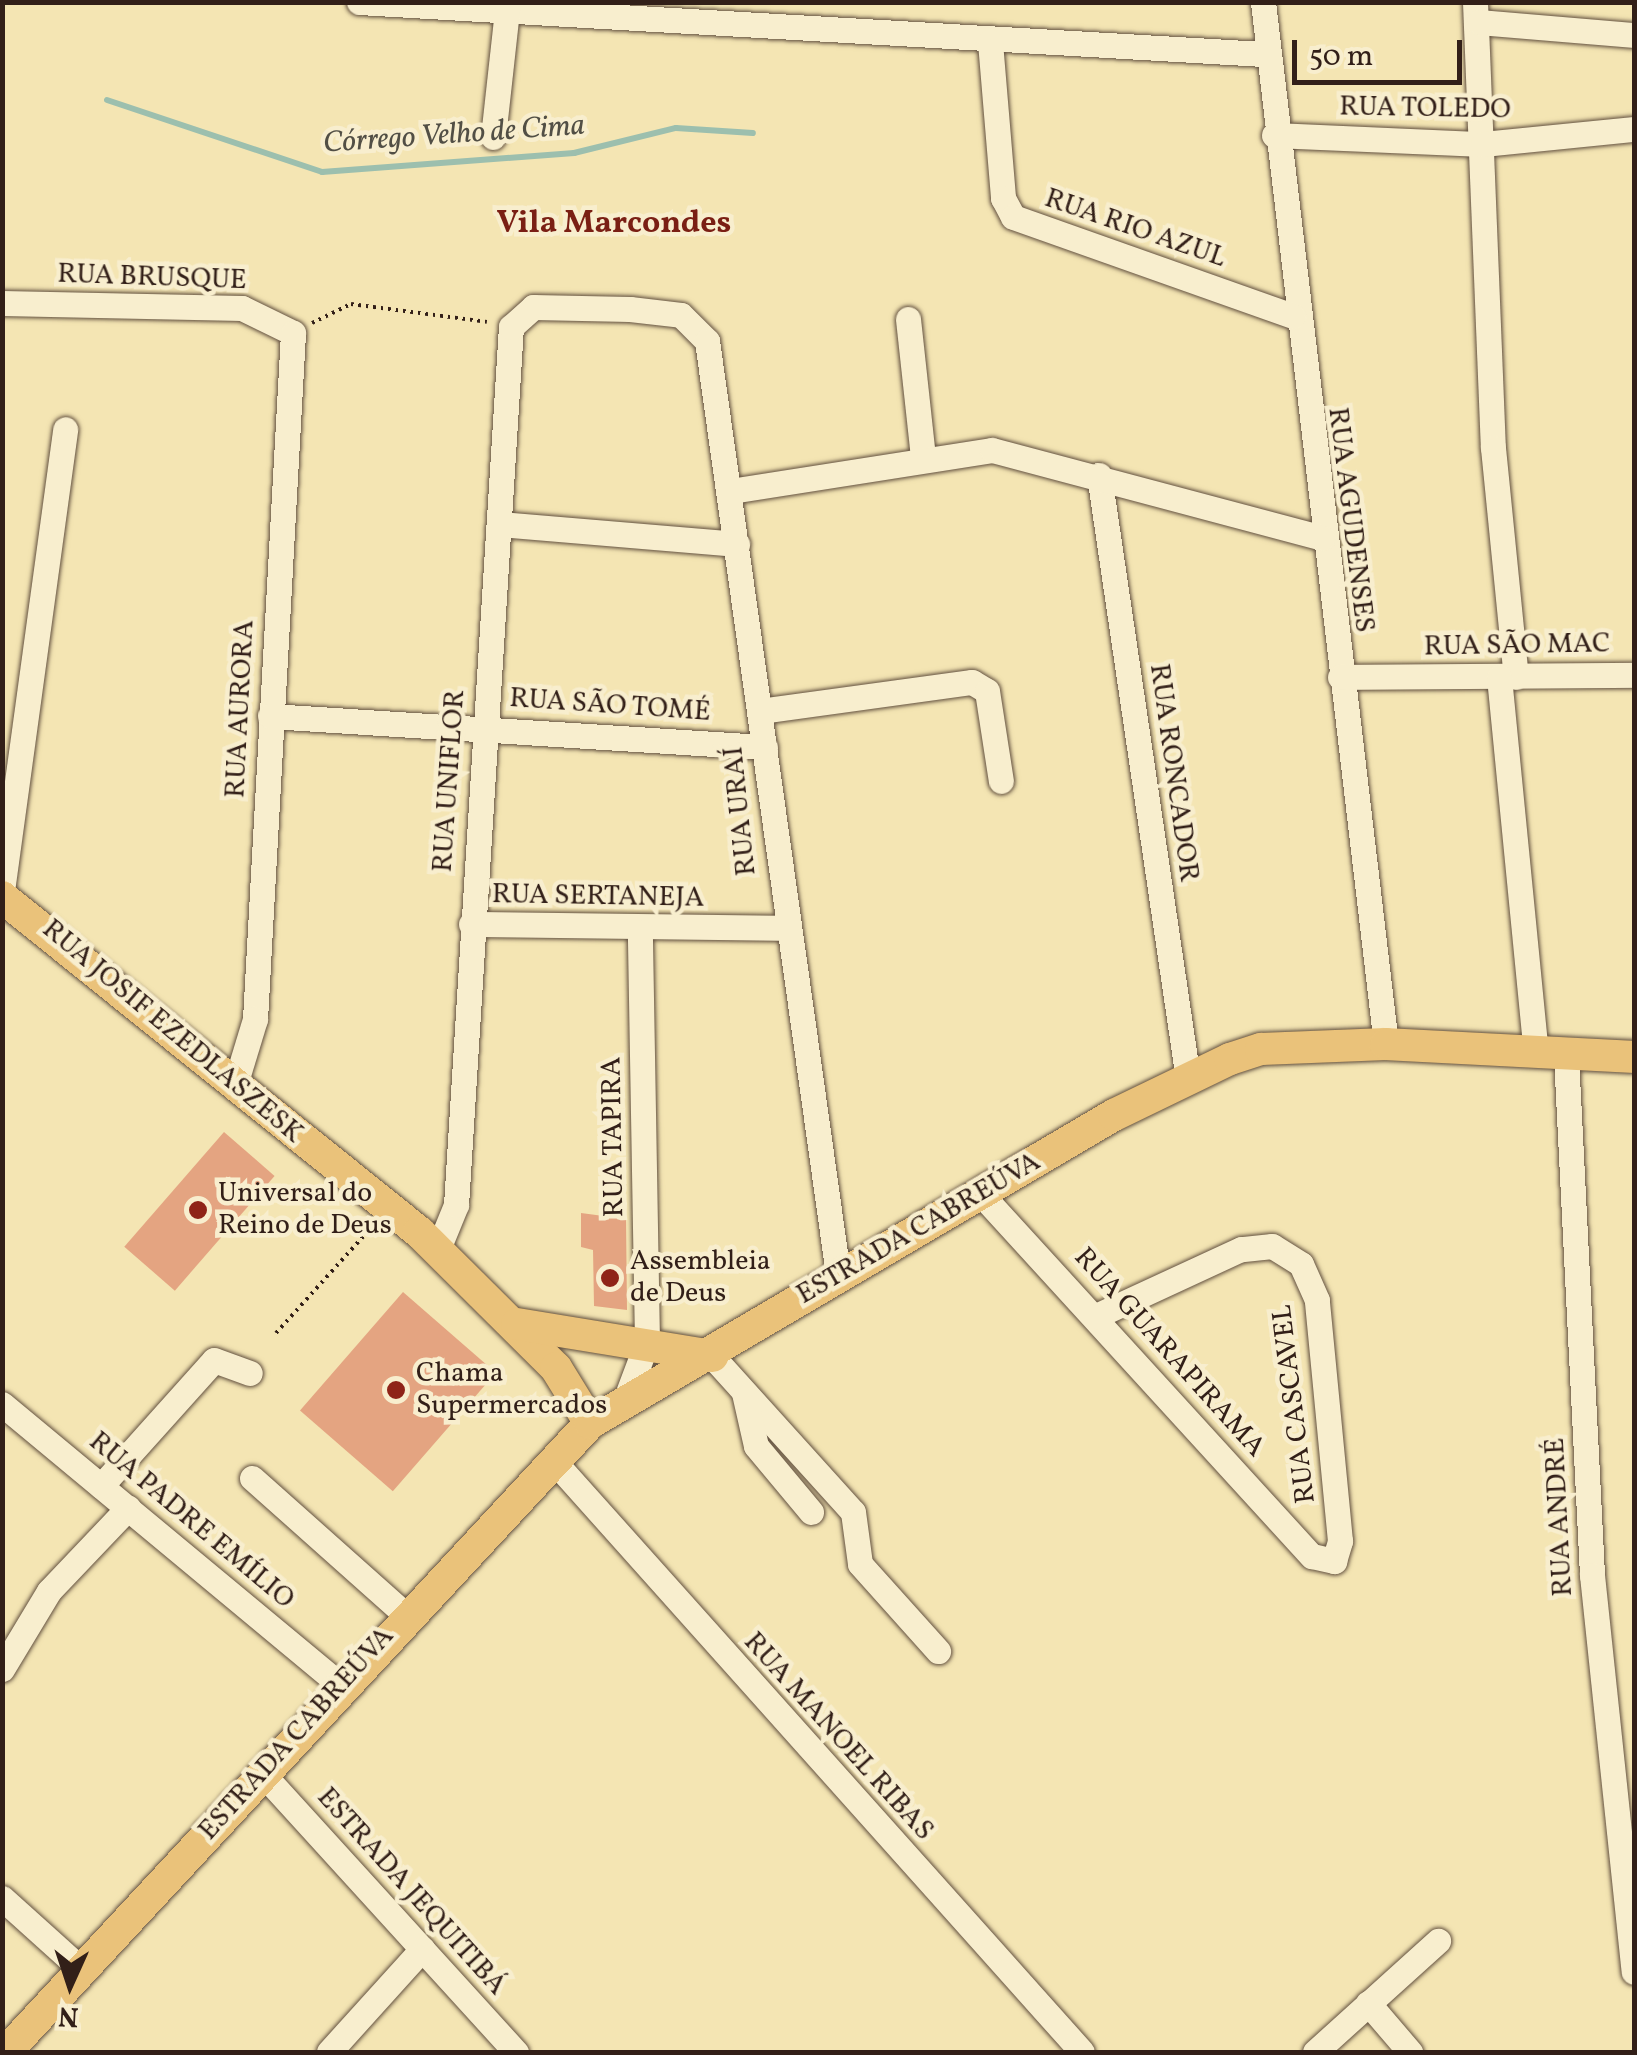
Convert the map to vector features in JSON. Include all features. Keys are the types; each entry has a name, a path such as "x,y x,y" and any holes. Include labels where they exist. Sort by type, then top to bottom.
{"main road":[{"name":"RUA JOSIF EZEDLASZESK","path":"4,893 438,1250 516,1324 590,1423"},
{"name":"ESTRADA CABREÚVA","path":"6,2052 341,1685 590,1423 712,1356 838,1274 980,1193 1188,1079 1262,1049 1386,1044 1634,1058"},
{"path":"516,1324 647,1342 712,1356"}],"street":[{"path":"360,2 990,42 1263,54"},
{"name":"RUA AGUDENSES","path":"1263,2 1263,54 1293,316 1386,1044"},
{"path":"493,137 507,10"},
{"path":"1476,12 1634,34"},
{"name":"RUA ANDRÉ","path":"1476,12 1493,448 1508,678 1551,1054 1592,1576 1634,1972"},
{"name":"RUA RIO AZUL","path":"990,42 1002,198 1013,217 1293,316"},
{"name":"RUA TOLEDO","path":"1274,136 1483,144 1634,129"},
{"name":"RUA BRUSQUE","path":"2,303 242,308 293,332"},
{"name":"RUA URAÍ","path":"515,321 549,305 681,315 707,341 760,711 784,928 838,1274"},
{"path":"908,319 923,456"},
{"name":"RUA UNIFLOR","path":"438,1250 456,1205 483,726 515,321"},
{"name":"RUA AURORA","path":"235,1086 255,1019 293,332"},
{"path":"4,893 64,428"},
{"path":"731,491 923,456 992,450 1099,475 1322,538"},
{"name":"RUA RONCADOR","path":"1099,475 1188,1079"},
{"path":"500,524 736,544"},
{"name":"RUA SÃO MAC","path":"1340,677 1634,675"},
{"path":"760,711 972,682 987,692 1001,781"},
{"name":"RUA SÃO TOMÉ","path":"270,716 483,726 764,747"},
{"name":"RUA SERTANEJA","path":"471,924 640,932 784,928"},
{"name":"RUA TAPIRA","path":"640,932 647,1342"},
{"name":"RUA GUARAPIRAMA","path":"980,1193 1312,1556"},
{"name":"RUA CASCAVEL","path":"1096,1316 1241,1249 1272,1246 1301,1264 1318,1300 1340,1541 1334,1561 1312,1556"},
{"path":"623,1406 647,1342"},
{"path":"712,1356 853,1512 860,1564 938,1651"},
{"path":"102,1486 214,1360 250,1374"},
{"path":"743,1391 756,1446 810,1512"},
{"name":"RUA PADRE EMÍLIO","path":"7,1416 102,1486 341,1685"},
{"name":"RUA MANOEL RIBAS","path":"552,1460 1082,2052"},
{"path":"252,1478 406,1615"},
{"path":"2,1670 49,1591 128,1508"},
{"name":"ESTRADA JEQUITIBÁ","path":"262,1772 516,2052"},
{"path":"2,1898 82,1970"},
{"path":"1314,2052 1438,1941"},
{"path":"328,2052 422,1949"},
{"path":"1368,2003 1410,2052"}],"path":[{"path":"293,332 351,304 404,304 515,321"},
{"path":"276,1333 388,1210"}],"building":[{"name":"Universal do Reino de Deus","path":"224,1132 275,1176 175,1291 124,1247"},
{"name":"Assembleia de Deus","path":"581,1213 626,1219 627,1310 594,1306 593,1250 581,1247"},
{"name":"Chama Supermercados","path":"403,1292 496,1373 393,1491 300,1410"}],"waterway":[{"name":"Córrego Velho de Cima","path":"107,100 322,172 574,153 676,128 753,133"}],"place":[{"name":"Universal do Reino de Deus","path":"198,1210"},
{"name":"Assembleia de Deus","path":"610,1278"},
{"name":"Chama Supermercados","path":"396,1390"}],"district":[{"name":"Vila Marcondes","path":"614,224"}]}
